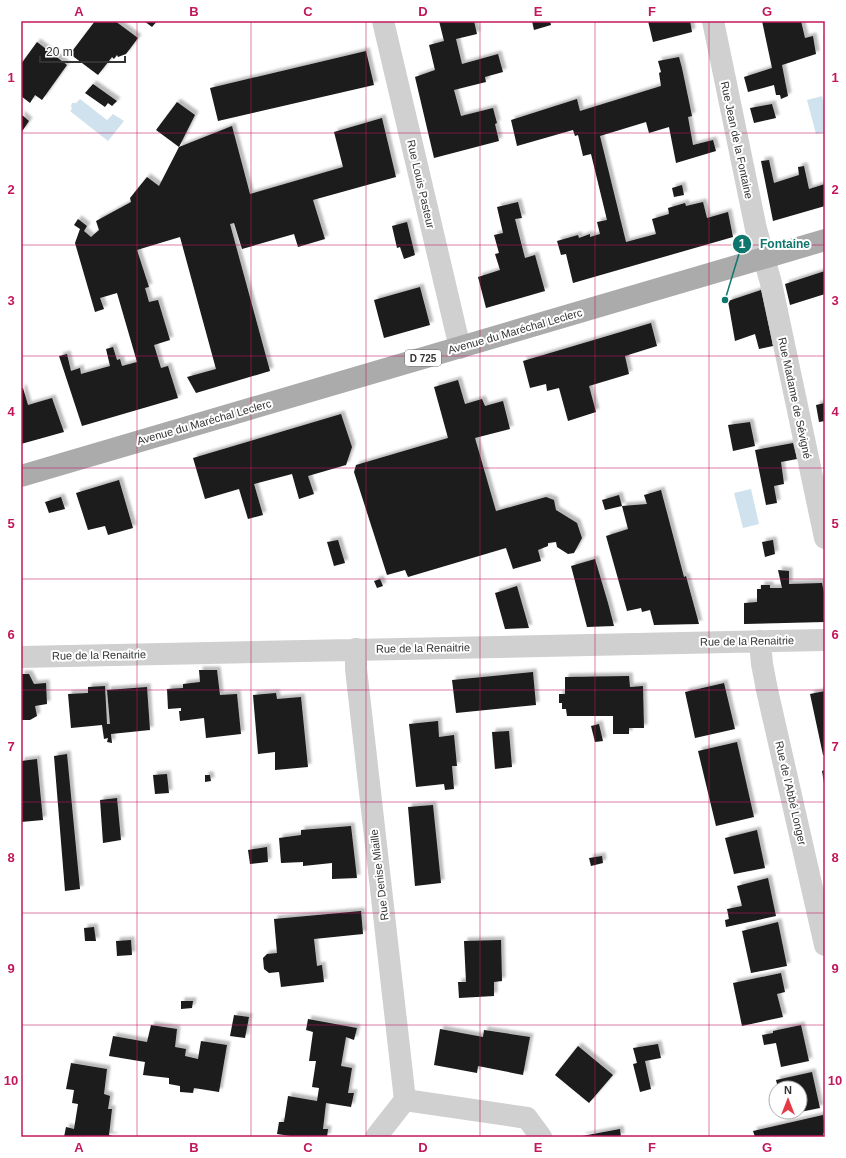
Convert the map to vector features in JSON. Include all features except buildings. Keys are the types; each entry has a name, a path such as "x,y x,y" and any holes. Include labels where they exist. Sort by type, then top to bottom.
{"main road":[{"name":"Avenue du Maréchal Leclerc","path":"21,476 825,240"}],"street":[{"name":"Rue Louis Pasteur","path":"383,21 460,348"},
{"name":"Rue Jean de la Fontaine","path":"713,21 756,229 764,258"},
{"name":"Rue Madame de Sévigné","path":"764,258 771,283 825,538"},
{"name":"Rue de la Renaitrie","path":"21,657 825,640"},
{"name":"Rue de l’Abbé Longer","path":"760,641 767,690 825,945"},
{"name":"Rue Denise Miaille","path":"356,649 356,676 405,1100"},
{"path":"376,1137 405,1100 527,1118 541,1137"}],"water":[{"path":"822,96 825,108 825,132 816,134 807,100"},
{"path":"80,99 107,120 113,114 124,121 108,141 70,111 72,109 72,103 76,103"},
{"path":"751,489 759,524 743,528 734,493"}],"place":[{"name":"Fontaine","path":"725,300"}]}
